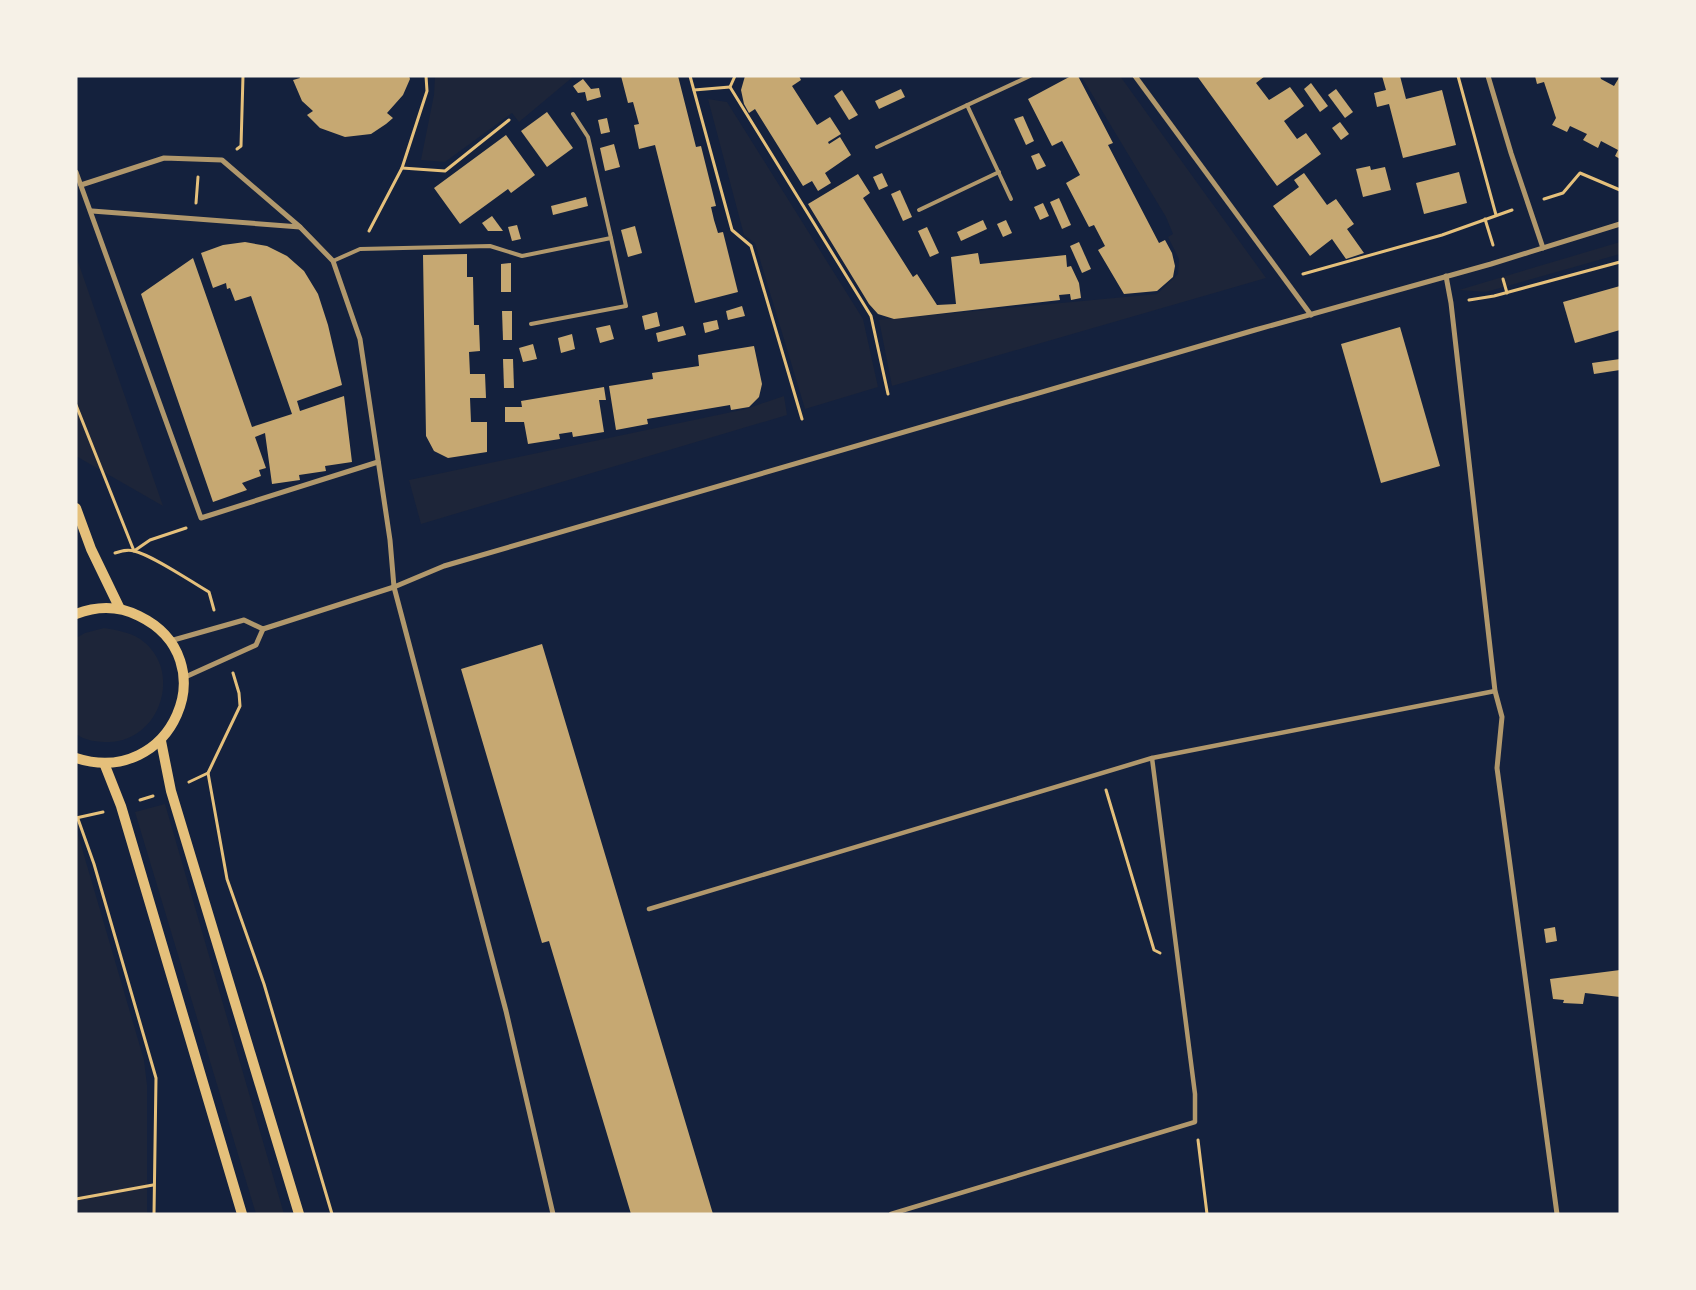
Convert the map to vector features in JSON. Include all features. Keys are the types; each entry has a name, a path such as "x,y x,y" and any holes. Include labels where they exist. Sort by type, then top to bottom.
{"main road":[{"path":"76,508 96,560 120,609"},
{"path":"76,614 103,608 120,609 148,620 170,641 176,653 183,678 183,695 179,712 171,728 161,741 144,753 104,764 76,758"},
{"path":"161,741 171,791 299,1214"},
{"path":"104,764 121,806 242,1214"}],"street":[{"path":"1135,76 1311,315"},
{"path":"1488,76 1544,248"},
{"path":"81,185 164,158 222,160 300,227 334,261 360,340 390,540 394,587 506,1011 552,1214"},
{"path":"76,172 92,211 201,518 378,462"},
{"path":"92,211 135,216 194,218 300,227"},
{"path":"170,641 244,620 263,629 394,587 444,566 1254,330 1544,248 1620,224"},
{"path":"1446,276 1451,303 1495,690 1502,717 1497,768 1557,1214"},
{"path":"183,678 256,645 263,629"},
{"path":"649,909 1102,775 1152,758 1495,690"},
{"path":"891,1214 1195,1122 1195,1094 1152,758"}],"lane":[{"path":"877,147 1030,76"},
{"path":"967,105 1011,199"},
{"path":"531,324 626,306 588,137 572,114"},
{"path":"919,210 999,172"},
{"path":"334,261 360,249 490,246 522,256 611,238"}],"path":[{"path":"222,160 241,146 243,76"},
{"path":"360,249 402,168 427,91 426,76"},
{"path":"690,76 732,230 751,246 802,419"},
{"path":"730,86 735,76"},
{"path":"1458,76 1496,215"},
{"path":"694,90 730,86"},
{"path":"730,86 870,316 888,394"},
{"path":"402,168 445,171 509,120"},
{"path":"194,218 200,159"},
{"path":"1286,279 1442,235 1563,193 1580,172 1620,190"},
{"path":"1451,303 1494,296 1620,262"},
{"path":"76,404 134,551"},
{"path":"134,551 150,540 193,526 201,518"},
{"path":"96,560 124,550 134,551 209,592 219,626"},
{"path":"229,658 239,693 240,706 208,773 228,879 264,984 332,1214"},
{"path":"154,1214 156,1078 94,864 77,818 171,791 208,773"},
{"path":"1102,775 1154,950 1178,966"},
{"path":"1195,1122 1207,1214"},
{"path":"76,1199 153,1185"}],"shaded area":[{"path":"435,76 574,76 519,122 512,113 445,162 421,160 434,95"},
{"path":"1081,76 1120,76 1266,278 892,386 879,320 1157,294 1178,274 1179,259 1168,237 1173,234 1166,217"},
{"path":"708,99 727,102 863,319 878,387 805,409 755,243 744,235"},
{"path":"1620,242 1620,254 1486,292 1459,290"},
{"path":"76,256 163,506 76,456"},
{"path":"784,396 787,415 421,524 409,480 746,409"},
{"path":"104,628 127,633 140,639 153,652 161,668 163,685 160,701 153,717 142,730 127,739 109,742 87,740 76,734 76,638 85,633"},
{"path":"165,804 284,1214 256,1214 135,812"},
{"path":"76,828 144,1060 147,1085 147,1214 76,1214"}],"building":[{"path":"299,76 409,76 410,79 403,95 387,113 393,118 371,134 345,137 320,128 307,115 313,111 302,101 293,80 300,78"},
{"path":"621,76 678,76 696,147 701,146 716,206 711,207 714,220 718,233 723,232 738,292 695,303 655,145 639,149 634,125 639,124 633,102 628,103"},
{"path":"745,76 799,76 801,80 792,86 817,125 830,117 841,134 828,142 829,144 840,137 851,155 825,173 831,183 818,191 812,181 803,186 755,109 749,113 744,104 741,90"},
{"path":"1071,76 1078,76 1113,143 1108,145 1159,243 1165,240 1172,253 1175,266 1173,277 1157,291 1124,294 1098,250 1105,246 1094,225 1089,227 1066,183 1080,175 1062,141 1052,146 1028,99"},
{"path":"1197,76 1265,76 1256,83 1269,100 1290,87 1304,106 1284,121 1297,139 1306,133 1321,154 1277,186"},
{"path":"1382,76 1400,76 1406,99 1442,90 1456,145 1403,158 1389,104 1377,107 1374,93 1386,90"},
{"path":"1535,76 1600,76 1601,79 1614,86 1620,76 1620,159 1615,156 1618,150 1601,141 1598,148 1583,140 1587,134 1570,126 1567,132 1552,125 1556,118 1544,82 1537,84"},
{"path":"583,79 591,89 599,88 601,97 587,101 585,92 578,93 573,86"},
{"path":"1311,83 1328,106 1320,112 1304,89"},
{"path":"901,89 905,97 879,109 875,101"},
{"path":"1336,89 1353,112 1345,118 1328,95"},
{"path":"842,90 858,115 849,120 834,96"},
{"path":"547,112 573,148 547,167 521,131"},
{"path":"1023,116 1034,141 1026,145 1014,119"},
{"path":"607,118 610,132 601,134 598,120"},
{"path":"1340,122 1349,134 1341,140 1332,128"},
{"path":"506,135 535,175 511,193 508,189 460,224 434,188"},
{"path":"614,144 620,167 605,171 600,148"},
{"path":"1039,153 1046,166 1037,170 1031,156"},
{"path":"1370,166 1371,170 1385,167 1391,190 1363,197 1356,169"},
{"path":"1459,172 1467,203 1424,214 1416,183"},
{"path":"882,173 888,186 879,190 873,177"},
{"path":"1304,173 1327,205 1336,199 1354,224 1347,229 1364,253 1346,259 1332,239 1310,256 1273,206 1299,187 1294,180"},
{"path":"858,174 870,193 863,198 913,277 917,274 937,305 956,304 951,257 978,253 980,264 1066,255 1067,267 1071,266 1079,283 1081,298 1071,300 1070,294 1059,295 1060,300 894,319 878,314 869,304 808,204"},
{"path":"900,190 912,217 903,221 891,194"},
{"path":"586,197 588,206 553,215 551,206"},
{"path":"1059,198 1071,225 1062,229 1050,202"},
{"path":"1043,203 1049,216 1040,220 1034,207"},
{"path":"492,216 503,231 488,231 482,223"},
{"path":"983,220 987,229 961,241 957,232"},
{"path":"1006,220 1012,233 1003,237 997,224"},
{"path":"517,225 521,239 512,241 508,227"},
{"path":"635,226 642,253 628,257 621,230"},
{"path":"927,227 939,253 930,257 918,231"},
{"path":"245,242 267,246 287,256 304,271 318,294 328,325 342,385 297,401 300,411 344,396 352,462 325,466 326,471 299,475 300,480 272,484 265,433 255,437 266,468 259,470 261,476 242,483 247,490 213,502 141,294 193,258 252,427 292,414 251,296 235,301 230,288 227,289 226,283 213,288 201,253 223,245"},
{"path":"1079,242 1091,269 1082,273 1070,246"},
{"path":"467,254 467,277 473,277 474,325 479,325 480,351 469,352 470,374 485,374 486,398 470,398 471,422 487,422 487,452 448,458 434,451 426,436 423,255"},
{"path":"511,263 511,292 501,292 501,264"},
{"path":"1620,286 1620,330 1575,343 1563,302"},
{"path":"742,306 745,316 728,320 726,311"},
{"path":"502,311 512,311 512,340 503,340"},
{"path":"657,312 660,326 645,330 642,316"},
{"path":"717,320 719,329 705,333 703,323"},
{"path":"610,325 614,339 600,343 596,328"},
{"path":"683,326 686,335 658,342 656,333"},
{"path":"1400,327 1440,466 1381,483 1341,344"},
{"path":"572,334 575,349 561,353 558,338"},
{"path":"533,344 537,359 523,362 519,348"},
{"path":"754,346 762,384 759,397 749,407 731,410 730,405 647,419 648,424 616,430 609,386 653,379 652,373 699,366 698,355"},
{"path":"503,359 513,359 514,388 504,388"},
{"path":"1620,359 1620,370 1594,374 1592,363"},
{"path":"604,387 606,400 599,400 604,432 573,437 572,432 559,434 560,439 528,444 524,422 505,422 505,407 522,407 521,401"},
{"path":"542,644 713,1214 631,1214 549,941 542,943 461,669"},
{"path":"1555,927 1557,941 1546,943 1544,929"},
{"path":"1620,970 1620,997 1585,993 1583,1004 1563,1003 1564,1000 1553,999 1550,979"}]}
